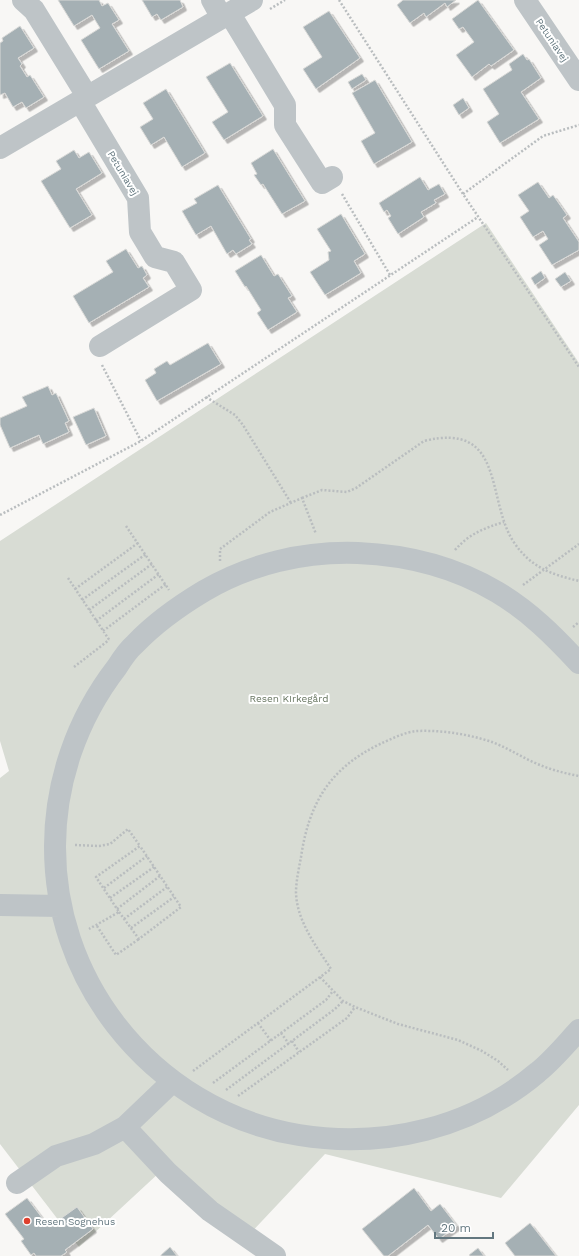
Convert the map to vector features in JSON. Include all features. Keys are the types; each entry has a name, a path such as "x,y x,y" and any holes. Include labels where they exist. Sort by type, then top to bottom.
{"street":[{"name":"Petuniavej","path":"23,0 34,10 138,198 140,232 155,257 174,262 191,290 100,346"},
{"path":"0,148 84,99 221,10 252,0"},
{"name":"Petuniavej","path":"525,0 579,80"},
{"path":"221,10 285,105 285,124 322,183 332,177"},
{"path":"579,663 542,624 506,598 496,591 446,568 390,555 333,552 278,560 226,578 180,605 134,644 99,689 74,740 59,794 55,845 60,906 76,957 100,1004 133,1046 174,1083 214,1107 274,1131 322,1139 386,1139 441,1126 492,1104 539,1072 579,1030"},
{"path":"0,905 60,906"},
{"path":"17,1183 56,1156 94,1144 125,1127 174,1083"},
{"path":"125,1127 168,1173 210,1211 266,1250"}],"path":[{"path":"339,0 478,217 579,367"},
{"path":"463,194 543,136 579,125"},
{"path":"332,177 390,275"},
{"path":"0,515 141,440 478,217"},
{"path":"100,346 98,359 141,440"},
{"path":"206,397 235,415 243,425 291,503"},
{"path":"226,578 220,568 220,549 270,512 322,490 347,492 424,441 437,437 450,437 463,440 482,454 493,476 504,522 520,550 544,570 566,579 579,581"},
{"path":"302,498 316,534 318,554"},
{"path":"446,568 454,550 464,539 478,530 504,522"},
{"path":"126,526 180,605"},
{"path":"75,589 138,543"},
{"path":"506,598 579,544"},
{"path":"82,600 146,554"},
{"path":"89,610 152,564"},
{"path":"96,621 159,574"},
{"path":"68,578 122,659"},
{"path":"103,631 166,584"},
{"path":"74,667 109,640"},
{"path":"174,1083 331,969 310,938 299,911 296,893 298,877 304,838 312,810 326,786 342,768 363,752 390,740 416,731 464,734 490,742 547,767 579,776"},
{"path":"55,845 99,846 110,844 128,829 181,907 116,955 97,926"},
{"path":"139,939 96,877 140,846"},
{"path":"104,888 147,856"},
{"path":"110,898 154,867"},
{"path":"117,909 160,876"},
{"path":"124,919 167,887"},
{"path":"131,928 174,897"},
{"path":"70,937 97,926 119,912"},
{"path":"320,977 343,1001 355,1007 398,1024 458,1040 482,1051 498,1061 519,1085"},
{"path":"214,1107 212,1084 326,1000 333,991"},
{"path":"214,1107 222,1092 336,1009 343,1001"},
{"path":"214,1107 233,1100 347,1018 355,1007"},
{"path":"258,1023 271,1041"},
{"path":"281,1033 288,1044"},
{"path":"292,1041 299,1052"}],"green space":[{"name":"Resen KIrkegård","path":"486,223 579,363 579,1105 501,1198 325,1154 247,1237 160,1172 79,1247 0,1144 0,778 9,771 0,741 0,541"}],"building":[{"path":"58,0 99,0 102,6 108,3 119,20 112,24 129,51 99,69 81,40 100,28 92,15 74,26"},
{"path":"142,0 180,0 183,7 161,20 157,14 152,17"},
{"path":"403,0 456,0 447,7 445,3 426,17 424,13 410,23 397,5"},
{"path":"478,0 514,50 491,66 489,64 472,77 456,55 474,42 463,27 459,29 452,19"},
{"path":"329,11 360,58 316,89 303,69 322,57 303,27"},
{"path":"20,26 34,48 18,58 22,64 20,66 27,77 30,75 44,97 26,108 22,102 13,107 5,93 0,95 0,43 3,41 2,38"},
{"path":"523,54 527,60 529,59 541,78 521,92 539,119 500,143 487,122 499,114 483,89 512,70 509,64"},
{"path":"230,63 263,116 224,140 212,122 228,112 206,77"},
{"path":"362,74 366,80 352,89 348,82"},
{"path":"375,80 412,142 374,164 361,141 375,133 352,93"},
{"path":"166,89 205,153 182,167 164,137 151,145 140,127 153,119 143,103"},
{"path":"463,98 469,108 459,115 453,105"},
{"path":"273,149 305,201 282,214 263,184 261,185 254,175 257,174 251,163"},
{"path":"74,150 79,158 89,152 102,173 76,189 92,215 70,228 41,181 61,169 56,161"},
{"path":"420,177 428,190 439,184 445,194 434,200 436,203 421,212 424,217 398,234 388,218 391,216 387,210 384,212 379,203"},
{"path":"538,182 549,198 553,195 567,215 563,218 579,242 579,250 552,265 539,245 548,239 543,231 533,237 520,217 529,211 518,195"},
{"path":"218,185 251,239 249,240 252,244 236,254 233,250 227,254 211,226 196,235 182,211 197,203 194,199"},
{"path":"341,214 365,254 354,261 361,273 325,295 310,272 329,260 328,252 331,251 317,229"},
{"path":"126,249 138,268 142,266 147,275 143,278 149,287 89,323 73,296 113,272 106,261"},
{"path":"261,255 274,276 278,274 292,296 288,298 297,312 268,330 257,313 261,310 235,271"},
{"path":"541,271 545,278 535,285 531,278"},
{"path":"565,272 571,281 561,287 555,279"},
{"path":"208,343 221,364 157,401 145,380 156,373 154,369 167,361 170,365"},
{"path":"48,386 52,395 56,393 69,421 65,423 69,432 43,444 39,435 10,448 0,425 0,418 27,406 22,397"},
{"path":"94,408 106,436 86,445 73,417"},
{"path":"414,1188 431,1211 440,1204 457,1226 439,1239 428,1225 388,1256 384,1256 362,1229"},
{"name":"Resen Sognehus","path":"27,1198 49,1227 77,1207 93,1229 65,1250 67,1252 61,1256 36,1256 34,1253 31,1255 21,1241 24,1239 5,1214"},
{"path":"530,1223 556,1256 515,1256 505,1243"},
{"path":"170,1247 177,1256 161,1256 161,1255"},
{"path":"478,1248 484,1256 469,1255"}],"place":[{"name":"Resen Sognehus","path":"27,1221"}]}
